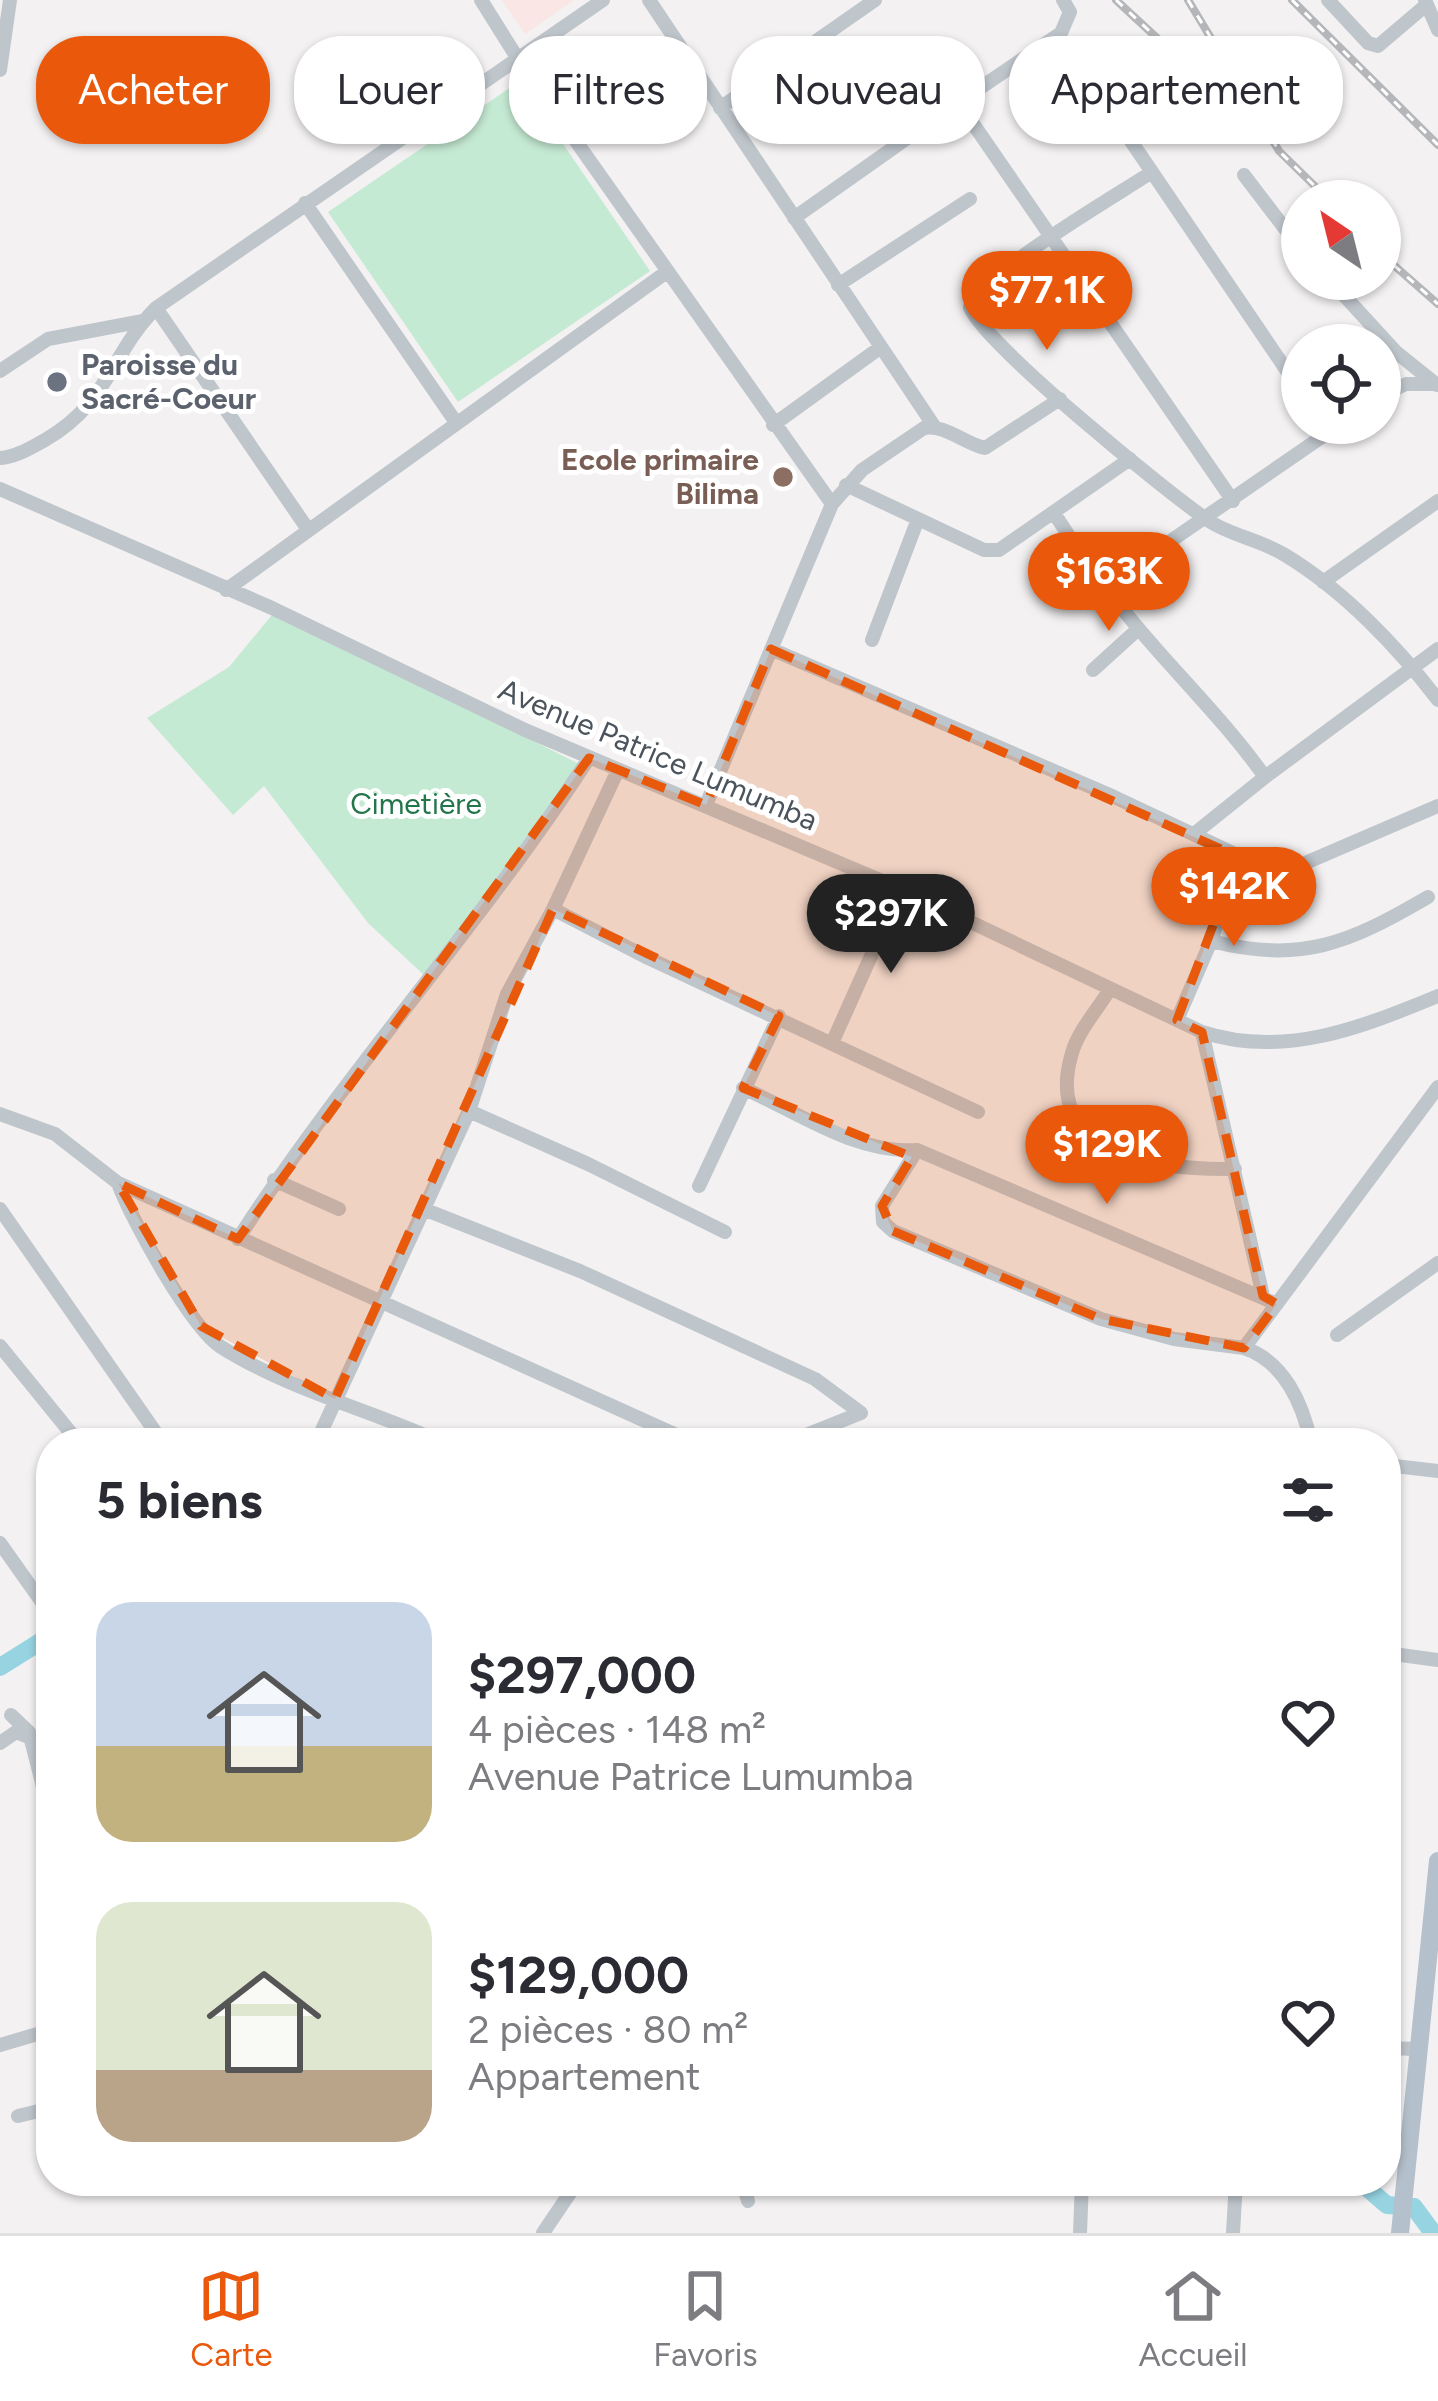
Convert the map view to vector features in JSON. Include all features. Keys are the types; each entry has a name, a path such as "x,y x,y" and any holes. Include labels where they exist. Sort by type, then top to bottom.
{"main road":[{"path":"1400,2233 1438,1861"}],"street":[{"path":"0,70 10,0"},
{"path":"481,0 509,45"},
{"path":"551,36 602,0"},
{"path":"650,0 934,426 968,445 985,448 1060,399"},
{"path":"721,108 875,0"},
{"path":"985,84 1061,33 1070,12 1063,0"},
{"path":"1328,0 1368,43 1378,46 1425,3 1438,31"},
{"path":"0,458 50,437 91,404 156,308 509,65"},
{"path":"985,141 1233,501"},
{"path":"578,144 832,505"},
{"path":"794,218 899,144"},
{"path":"1133,144 1281,362"},
{"path":"1152,172 998,273 974,296 970,307 984,329 1130,459 1206,518 1285,554 1323,582 1413,667 1438,700"},
{"path":"1244,175 1281,223"},
{"path":"838,285 970,199"},
{"path":"304,203 455,422"},
{"path":"226,590 668,271"},
{"path":"1348,300 1396,352 1437,386"},
{"path":"156,308 307,528"},
{"path":"0,371 48,339 143,321"},
{"path":"773,425 881,347"},
{"path":"1401,386 1437,386"},
{"path":"706,805 832,505 846,485 914,433 934,426"},
{"path":"1103,583 1233,501 1307,444"},
{"path":"846,485 983,550 999,550 1130,459"},
{"name":"Avenue Patrice Lumumba","path":"0,489 589,758 901,890 1202,1032 1245,1041 1300,1042 1334,1035 1438,996"},
{"path":"1323,582 1438,501"},
{"path":"1054,513 1137,630 1232,731 1265,777"},
{"path":"872,640 918,519"},
{"path":"1094,670 1137,630"},
{"path":"771,649 1268,869 1288,869 1438,806"},
{"path":"1194,834 1438,650"},
{"path":"238,1238 274,1180 532,846 589,758"},
{"path":"322,1428 469,1111 507,994 618,770"},
{"path":"1177,1021 1239,857"},
{"path":"833,1041 901,890"},
{"path":"1210,941 1269,953 1305,950 1350,938 1428,898"},
{"path":"553,909 979,1112"},
{"path":"1110,989 1072,1049 1068,1076 1076,1120 1106,1149 1164,1166 1234,1169"},
{"path":"699,1186 779,1016"},
{"path":"1202,1032 1270,1300"},
{"path":"743,1088 866,1145 917,1150 1270,1300"},
{"path":"1244,1348 1270,1300 1438,1088"},
{"path":"469,1111 725,1232"},
{"path":"0,1114 55,1134 118,1184 661,1428"},
{"path":"917,1150 882,1206 883,1222 893,1231 1101,1319 1174,1339 1262,1354 1275,1365 1308,1428"},
{"path":"274,1180 339,1209"},
{"path":"118,1184 165,1271 217,1346 406,1428"},
{"path":"426,1210 580,1271 814,1379 861,1413 824,1428"},
{"path":"1,1214 152,1428"},
{"path":"1337,1335 1438,1263"},
{"path":"0,1346 67,1428"},
{"path":"1401,1467 1438,1471"},
{"path":"0,1543 36,1594"},
{"path":"1401,1655 1438,1660"},
{"path":"11,1715 22,1723 36,1751"},
{"path":"0,1743 16,1732 31,1738"},
{"path":"0,2045 36,2034"},
{"path":"1401,2048 1418,2049"},
{"path":"19,2116 36,2112"},
{"path":"543,2233 568,2196"},
{"path":"746,2196 748,2201"},
{"path":"1080,2233 1081,2196"},
{"path":"1234,2233 1235,2196"}],"highlighted area":[{"path":"771,649 1239,857 1177,1020 1202,1032 1263,1296 1277,1304 1244,1348 1101,1319 893,1231 882,1206 912,1157 743,1088 779,1016 553,909 335,1399 201,1326 118,1183 238,1239 589,758 706,805"}],"shaded area":[{"path":"502,0 574,0 525,34"}],"green space":[{"path":"509,89 509,144 563,144 650,271 458,402 328,212 428,144 485,144 485,105"},
{"name":"Cimetière","path":"276,610 583,766 426,977 368,923 264,786 233,815 147,718 229,667"}],"waterway":[{"path":"0,1667 36,1644"},
{"path":"1376,2196 1387,2205 1414,2207 1433,2233"}],"railway":[{"path":"1116,0 1155,36"},
{"path":"1188,0 1279,151 1309,180"},
{"path":"1292,0 1438,145"},
{"path":"1401,271 1438,304"}],"place":[{"name":"Paroisse du Sacré-Coeur","path":"57,382"},
{"name":"Ecole primaire Bilima","path":"783,477"}]}
